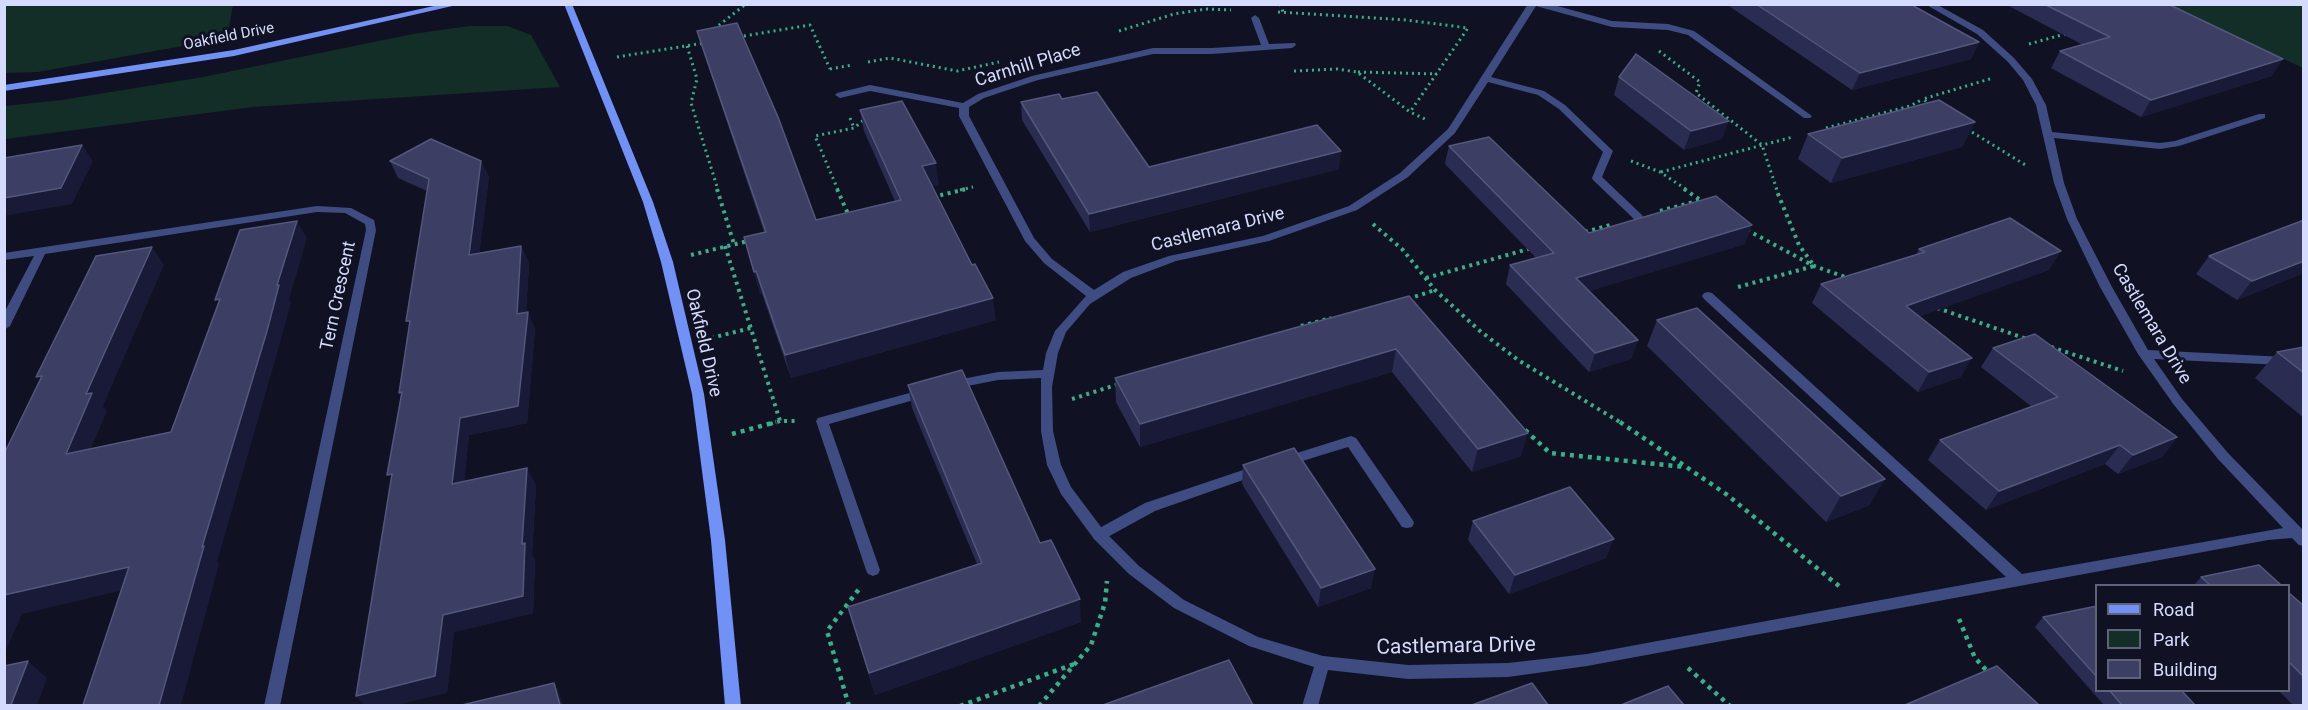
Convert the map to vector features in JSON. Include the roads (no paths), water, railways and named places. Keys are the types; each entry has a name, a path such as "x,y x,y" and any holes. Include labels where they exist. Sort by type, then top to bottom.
{"street":[{"name":"Oakfield Drive","path":"4,87 234,53 457,4"},
{"name":"Oakfield Drive","path":"568,4 593,61 648,202 667,262 698,394 718,540 733,705"},
{"name":"Castlemara Drive","path":"1533,4 1452,131 1404,176 1353,208 1283,234 1149,266 1093,295 1079,307 1061,331 1047,374 1046,407 1054,465 1069,495 1099,535 1115,553 1161,592 1198,616 1254,642 1323,663 1389,671 1508,670 1587,660 2268,535 2299,537"},
{"path":"1539,4 1605,22 1668,27 1699,37 1807,116"},
{"name":"Castlemara Drive","path":"1929,4 1972,28 2002,51 2020,69 2038,96 2059,183 2083,245 2144,354 2164,384 2223,456 2299,537"},
{"path":"1255,18 1266,47"},
{"name":"Carnhill Place","path":"1093,295 1057,268 1034,246 997,182 963,113 964,106 972,100 1012,84 1143,52 1172,49 1212,51 1292,45"},
{"path":"1486,79 1548,97 1608,151 1596,178 1638,217"},
{"path":"840,95 870,88 964,106"},
{"path":"2048,135 2142,146 2164,146 2262,116"},
{"name":"Tern Crescent","path":"4,257 317,209 347,210 370,222 371,230 272,705"},
{"path":"4,326 42,250"},
{"path":"1708,296 2020,581"},
{"path":"2144,354 2304,362"},
{"path":"873,570 822,421 967,381 998,376 1047,374"},
{"path":"1099,535 1136,514 1171,499 1351,441 1407,523"},
{"path":"1310,705 1323,663"}]}
